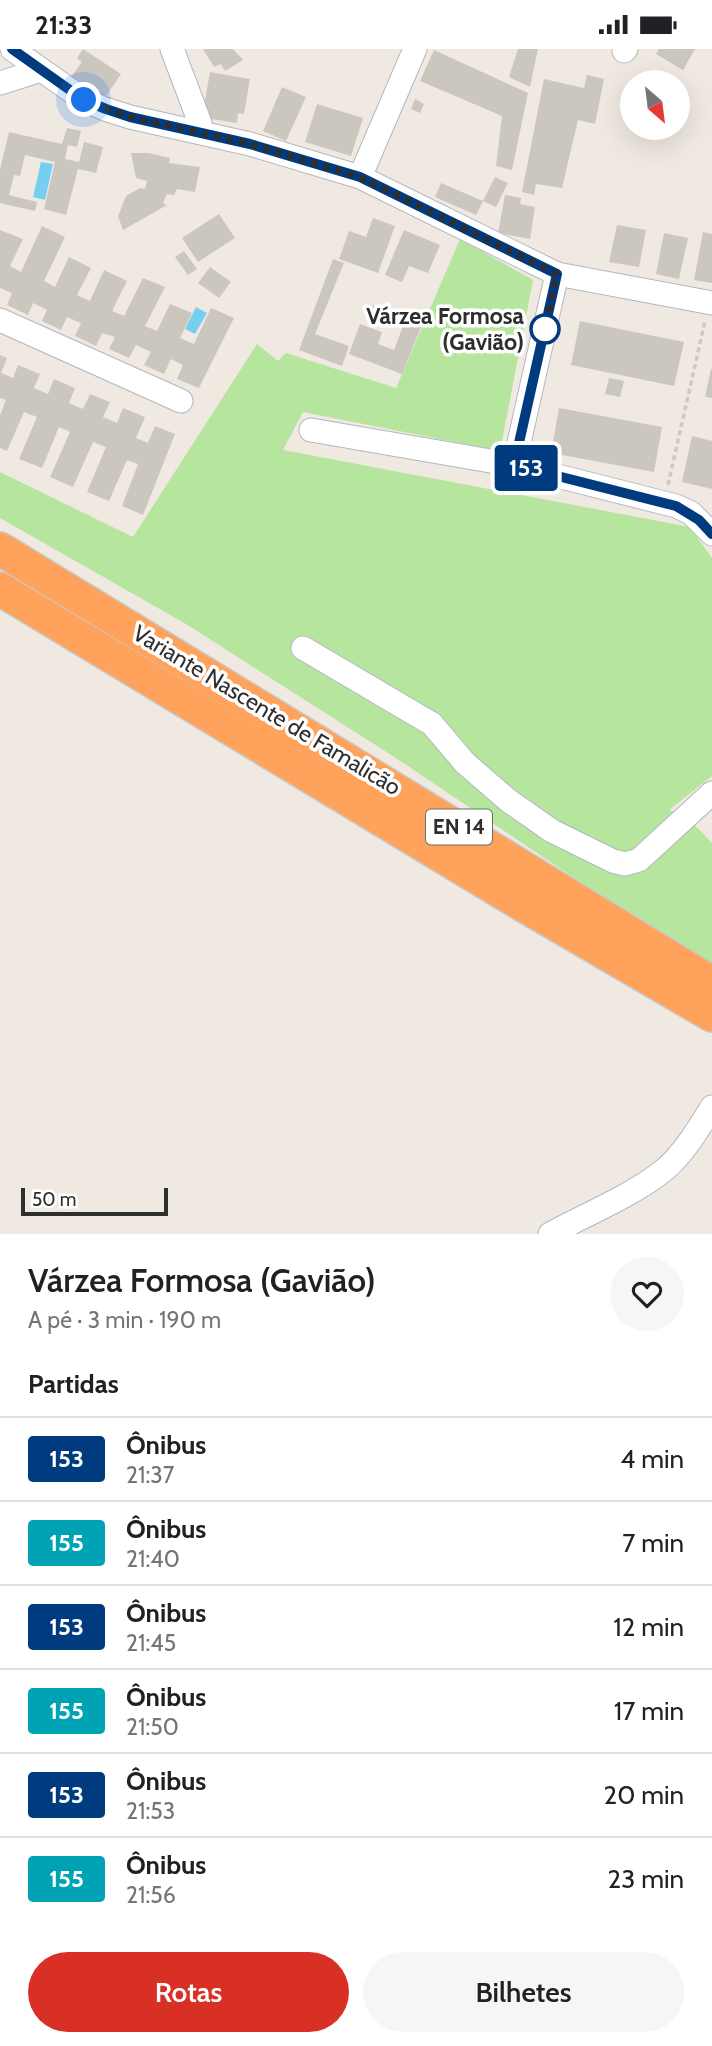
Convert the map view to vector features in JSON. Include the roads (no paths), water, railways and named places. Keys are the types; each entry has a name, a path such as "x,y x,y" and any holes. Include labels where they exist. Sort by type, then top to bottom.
{"highway":[{"name":"Variante Nascente de Famalicão","path":"0,549 712,982"},
{"name":"Variante Nascente de Famalicão","path":"0,589 525,906 712,1015"},
{"path":"0,604 60,625"}],"street":[{"path":"12,49 84,100 106,109 274,150 360,177 557,274 712,303"},
{"path":"172,49 200,123 198,132"},
{"path":"360,177 415,49"},
{"path":"0,83 41,70"},
{"path":"514,465 557,274"},
{"path":"0,320 181,401"},
{"path":"311,430 514,465 676,506 699,520 712,534"},
{"path":"303,648 432,724 465,763 509,801 552,831 613,861 625,864 639,860 712,793"},
{"path":"550,1234 664,1170 679,1154 712,1107"}],"water":[{"path":"41,162 53,164 45,200 33,197"},
{"path":"196,307 207,313 195,334 185,329"}],"place":[{"name":"Várzea Formosa (Gavião)","path":"545,329"}]}
